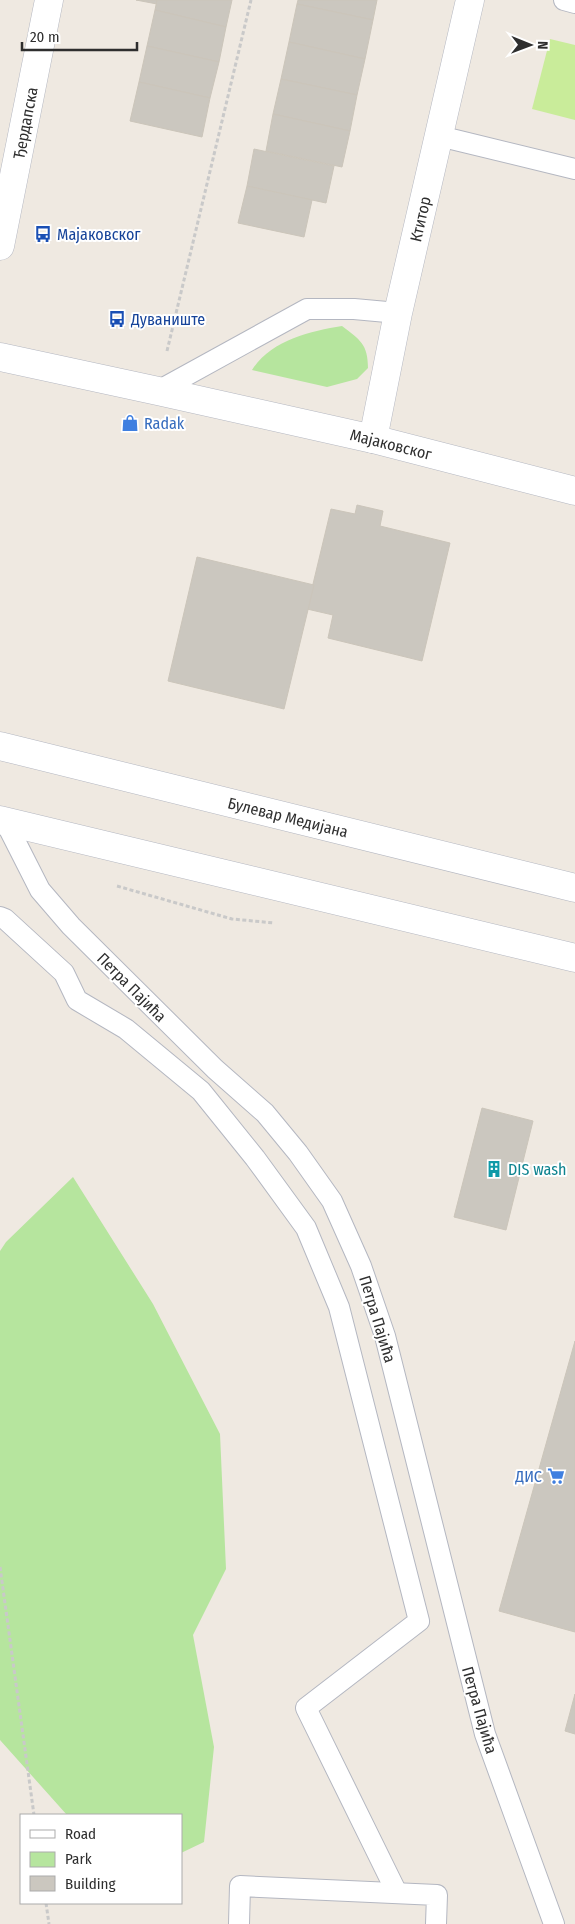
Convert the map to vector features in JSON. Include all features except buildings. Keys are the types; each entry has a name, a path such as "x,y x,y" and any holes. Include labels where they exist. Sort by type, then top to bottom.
{"street":[{"name":"Ђердапска","path":"0,246 49,0"},
{"name":"Ктитор","path":"373,439 398,313 470,0"},
{"name":"Мајаковског","path":"0,357 158,390 373,439 575,491"},
{"name":"Булевар Медијана","path":"0,746 575,888"},
{"path":"3,820 575,958"}],"lane":[{"path":"564,0 575,3"},
{"path":"439,136 575,169"},
{"path":"158,390 307,309 354,309 398,313"},
{"name":"Петра Пајића","path":"3,820 40,890 71,926 215,1069 265,1113 298,1153 332,1201 361,1266 385,1336 485,1734 554,1924"},
{"path":"0,917 5,919 64,973 77,1000 126,1029 201,1091 255,1158 306,1228 339,1307 419,1621 306,1708 397,1893"},
{"path":"239,1924 240,1886 437,1895 436,1924"}],"path":[{"path":"158,390 250,0"},
{"path":"0,1567 34,1814"},
{"path":"46,1904 49,1924"}],"green space":[{"path":"550,39 575,45 575,120 532,109"},
{"path":"342,326 358,339 365,348 368,368 357,379 327,387 252,370 269,352 292,339 304,334"},
{"path":"73,1177 153,1304 220,1434 226,1569 193,1635 214,1747 204,1842 182,1853 182,1814 66,1814 0,1740 0,1251 6,1242"}],"place":[{"name":"Мајаковског","path":"43,234"},
{"name":"Дуваниште","path":"117,319"},
{"name":"Radak","path":"130,423"},
{"name":"DIS wash","path":"494,1169"},
{"name":"ДИС","path":"556,1476"}]}
